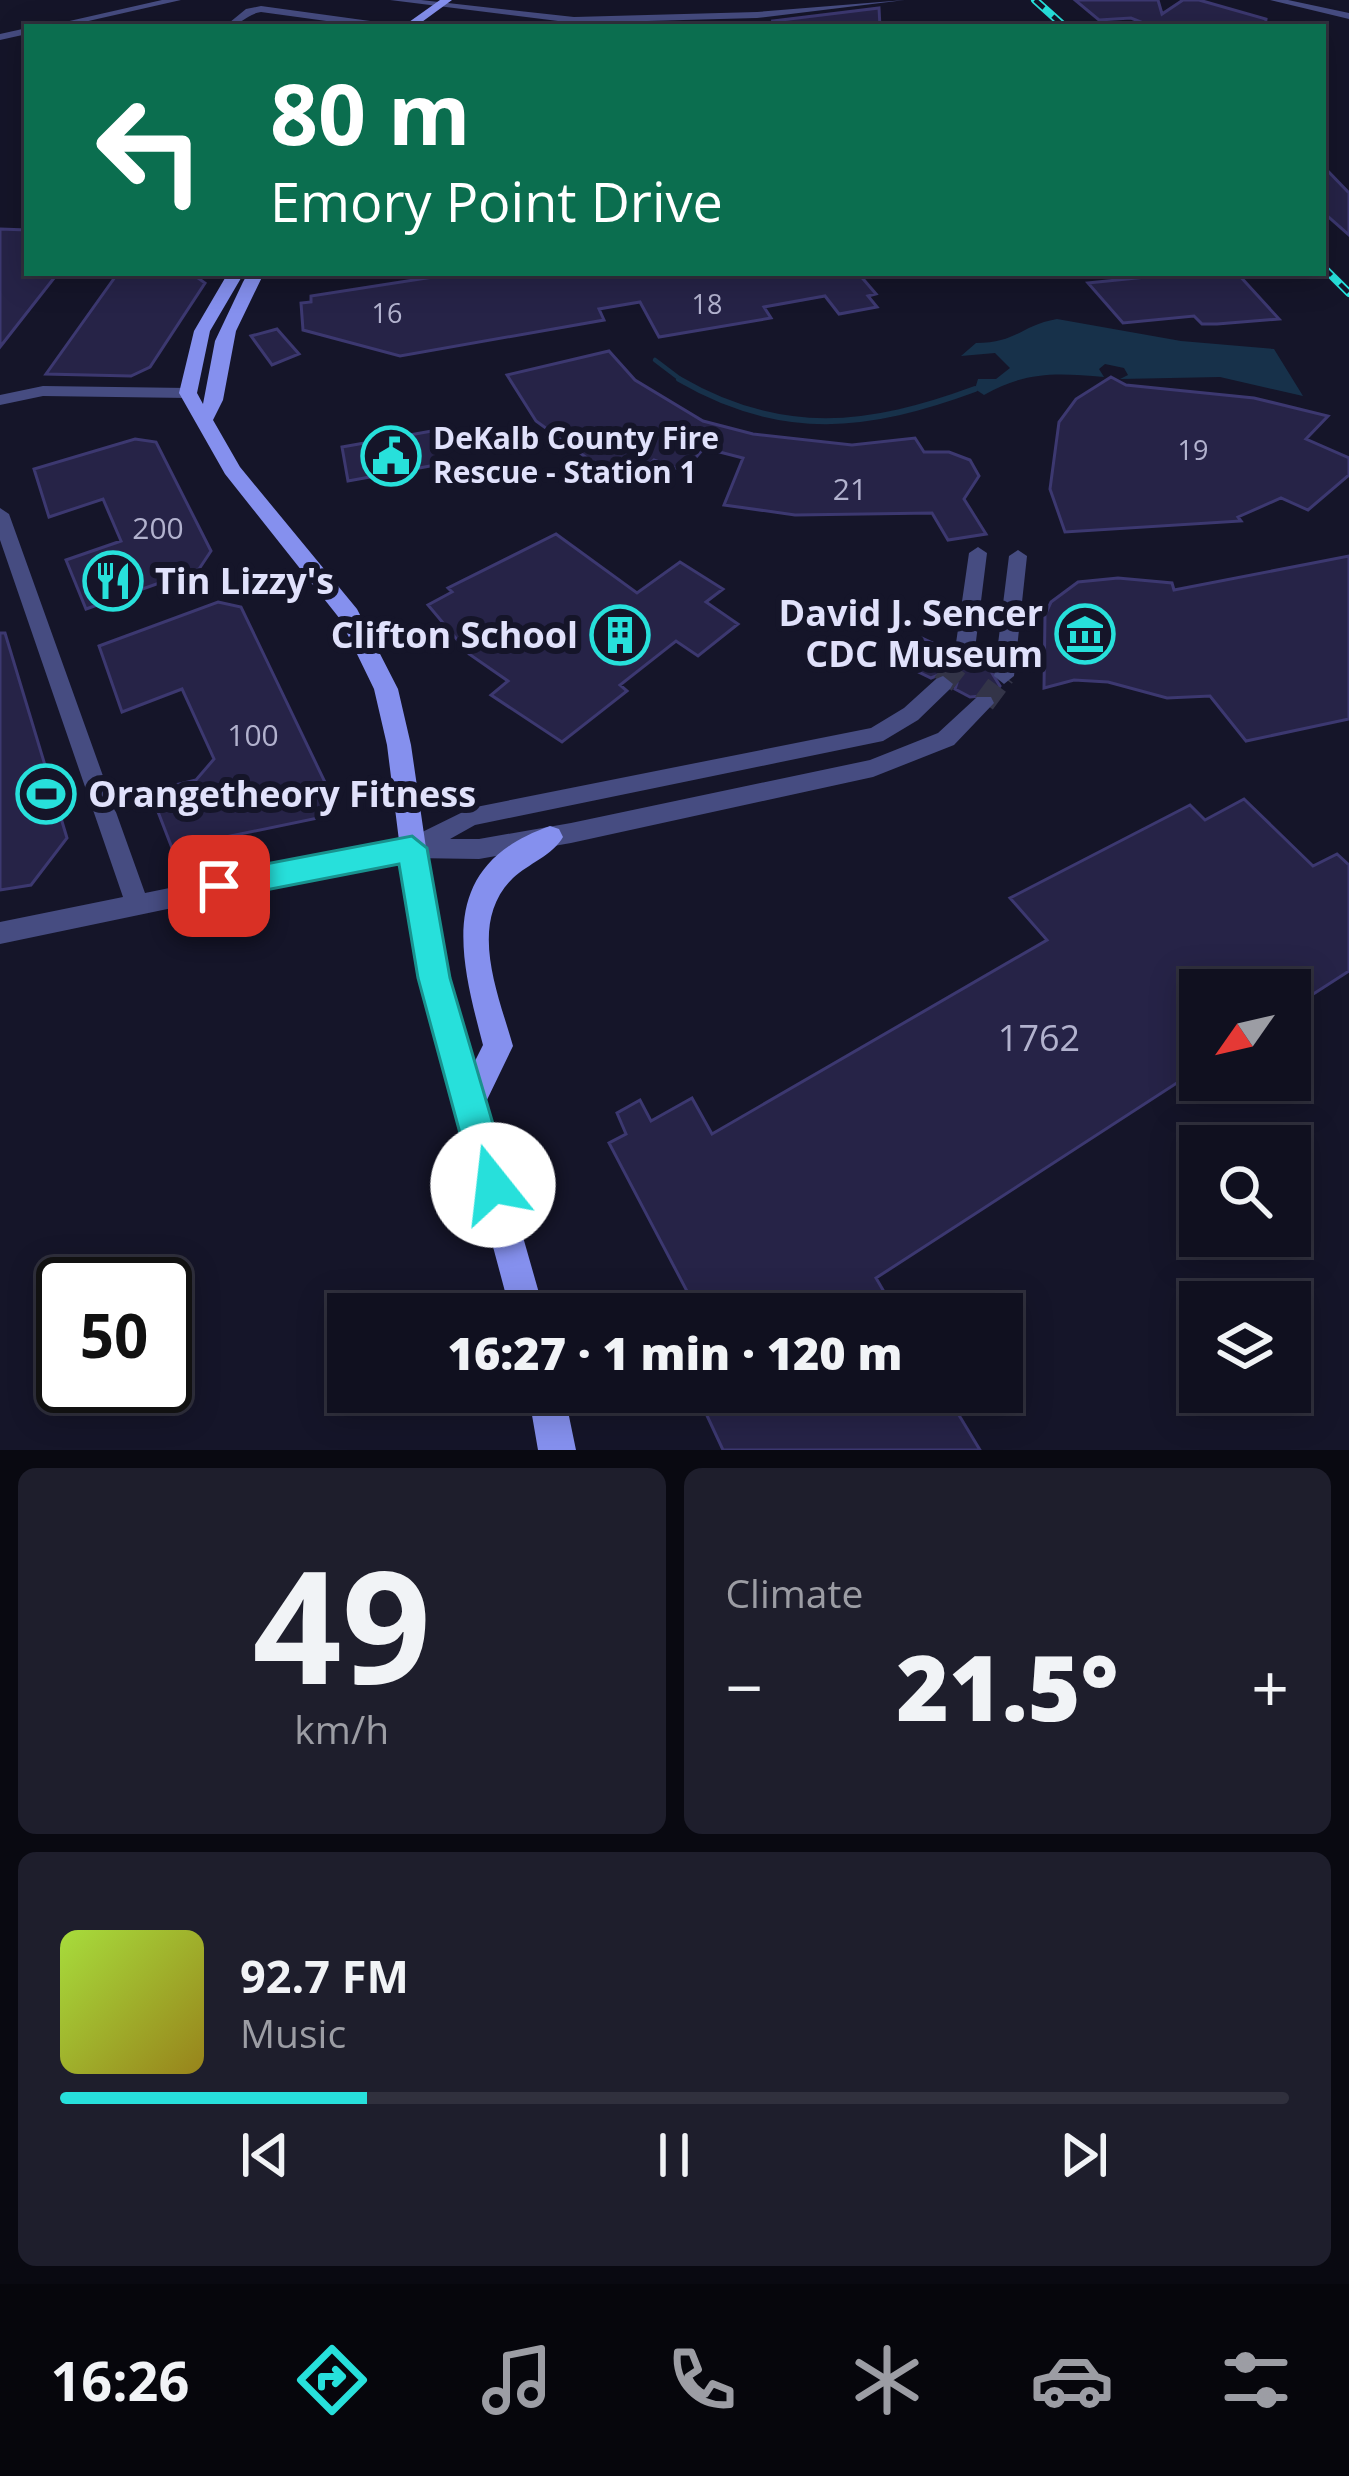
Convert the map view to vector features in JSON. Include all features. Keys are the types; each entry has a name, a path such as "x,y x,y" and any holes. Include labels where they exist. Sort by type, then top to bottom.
{"main road":[{"path":"412,24 443,3"},
{"path":"234,276 202,331 190,362 188,393 206,416 232,470 349,615 376,663 396,731 426,944 522,1293"},
{"path":"206,416 218,397 219,359 232,316 254,276"},
{"path":"469,1106 499,1046 473,948 473,910 494,874 550,837"},
{"path":"550,1413 557,1450"}],"street":[{"path":"62,24 176,0"},
{"path":"395,0 557,20 689,16 900,0"},
{"path":"686,0 689,16"},
{"path":"1275,0 1349,16"},
{"path":"235,24 261,9 370,24"},
{"path":"0,400 44,392 188,393"},
{"path":"0,514 137,904"},
{"path":"964,657 978,554"},
{"path":"1004,676 1018,556"},
{"path":"412,848 470,817 876,735 911,714 943,684"},
{"path":"0,933 412,848 479,849 550,837 896,762 946,739 984,703"}],"water":[{"path":"1057,319 1181,341 1274,349 1303,396 1220,377 1120,379 1128,375 1124,368 1105,364 1099,369 1104,377 1042,376 984,395 975,389 978,379 996,379 1010,368 995,353 961,356 976,343 1001,340"}],"building":[{"path":"1075,0 1158,0 1162,14 1183,0 1199,0 1266,19 1265,24 1099,20"},
{"path":"879,8 880,24 774,24"},
{"path":"1326,169 1349,193 1349,235 1326,215"},
{"path":"0,229 24,230 24,276 56,276 0,347"},
{"path":"116,276 195,276 205,283 150,367 131,376 46,374"},
{"path":"861,276 876,294 868,296 877,307 839,314 825,296 764,307 771,318 659,337 640,302 599,309 604,320 400,356 303,330 301,303 311,302 311,296 433,277"},
{"path":"1156,276 1240,276 1279,319 1202,324 1194,316 1123,323 1088,283"},
{"path":"277,329 299,354 272,365 251,336"},
{"path":"609,351 635,380 703,421 753,434 852,445 915,438 924,452 949,452 970,460 979,476 964,499 986,534 948,540 932,513 795,515 724,505 743,458 704,448 684,471 654,460 630,480 591,461 536,421 507,375"},
{"path":"1111,377 1126,385 1254,398 1328,416 1306,439 1349,458 1349,475 1308,510 1281,498 1238,517 1241,521 1065,532 1050,489 1059,422 1076,399"},
{"name":"DeKalb County Fire Rescue - Station 1","path":"432,431 441,464 348,481 342,447"},
{"path":"135,439 156,442 211,551 199,569 86,609 66,560 121,541 103,499 49,517 34,469"},
{"name":"Clifton School","path":"556,534 637,593 680,562 723,589 706,602 738,624 698,656 676,641 620,685 627,691 562,742 491,695 508,681 469,654 428,605 452,592 448,588"},
{"path":"1349,556 1349,719 1246,741 1210,696 1167,698 1108,682 1074,680 1044,688 1045,615 1051,602 1078,582 1118,578 1172,583 1174,590"},
{"path":"218,602 241,607 334,801 323,817 172,848 150,791 196,780 214,759 182,689 122,712 99,646"},
{"path":"0,633 5,633 67,838 31,885 0,890"},
{"path":"922,638 950,651 951,661 961,668 975,662 990,670 1000,686 994,695 970,697 955,689 957,683 946,672 931,678 902,664"},
{"path":"1244,799 1313,866 1337,854 1349,865 1349,971 1311,995 1311,969 1179,969 1179,1082 876,1278 885,1293 688,1293 609,1143 626,1134 617,1113 640,1100 651,1121 692,1098 712,1134 1047,940 1010,898 1190,805 1205,820"},
{"path":"706,1413 958,1413 980,1450 723,1450"}],"waterway":[{"path":"655,360 682,381"},
{"path":"682,381 754,411 826,421 899,412 975,389"}],"tunnel":[{"path":"943,684 964,657"},
{"path":"984,703 1004,676"}],"railway":[{"path":"1035,0 1062,24"},
{"path":"1326,270 1349,293"}],"place":[{"name":"DeKalb County Fire Rescue - Station 1","path":"391,456"},
{"name":"Tin Lizzy's","path":"113,581"},
{"name":"David J. Sencer CDC Museum","path":"1085,634"},
{"name":"Clifton School","path":"620,635"},
{"name":"Orangetheory Fitness","path":"46,794"}],"route":[{"path":"219,886 412,848 434,978 493,1185"}]}
